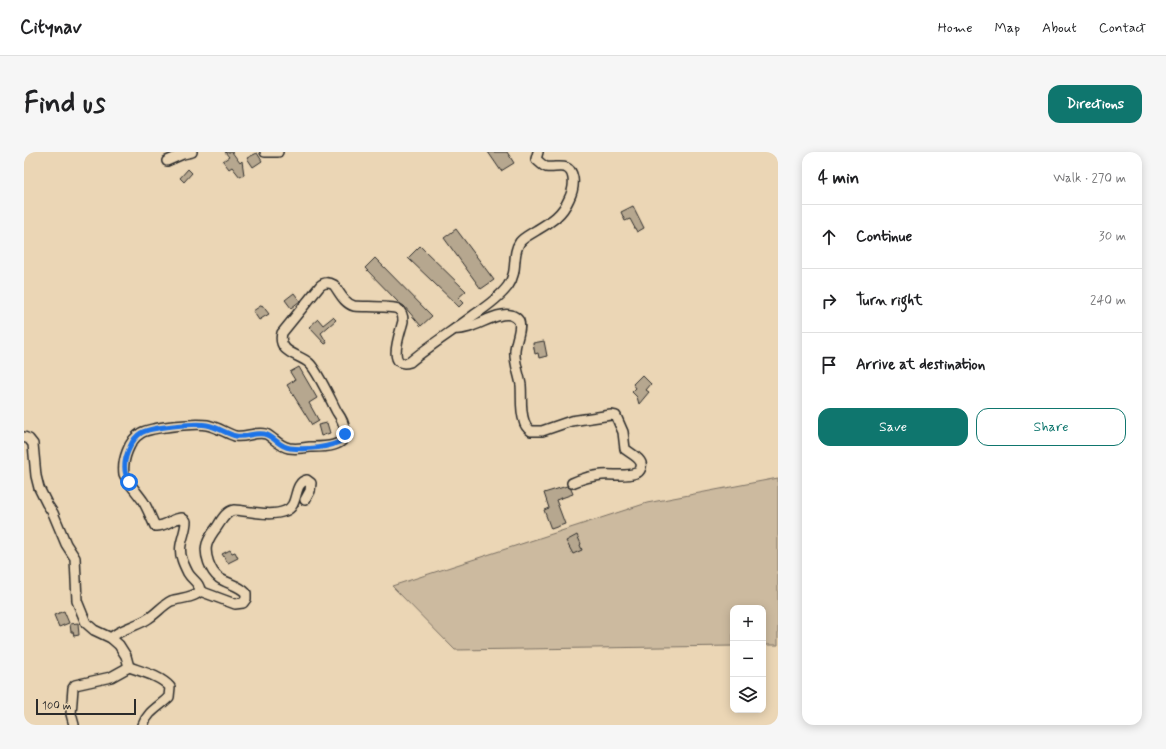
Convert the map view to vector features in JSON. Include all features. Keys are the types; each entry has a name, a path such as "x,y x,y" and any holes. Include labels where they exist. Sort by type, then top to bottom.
{"street":[{"path":"167,161 182,154 192,152"},
{"path":"265,152 278,152"},
{"path":"200,591 198,584 188,574 181,558 181,541 186,527 186,521 182,518 178,518 163,526 155,526 144,502 124,475 126,454 131,444 141,433 148,430 184,425 206,425 217,427 236,436 264,434 278,444 290,448 322,447 338,443 344,439 345,434 343,419 337,412 310,364 289,353 281,338 282,333 320,286 325,283 331,283 334,285 345,302 350,305 394,308 400,311 403,321 395,354 400,362 410,362 496,300 508,286 513,275 516,249 520,242 529,234 555,219 568,201 572,193 573,184 571,172 567,168 563,167 545,166 535,154"},
{"path":"455,329 465,329 485,321 510,315 517,318 519,327 515,343 515,356 521,386 523,420 525,426 531,431 542,431 570,421 611,415 616,416 623,432 625,449 638,459 641,464 641,469 638,473 628,475 601,475 584,478 572,483"},
{"path":"24,437 29,439 33,444 36,476 39,488 53,513 66,544 75,558 77,601 84,619 86,623 94,630 111,638 123,649 130,667"},
{"path":"200,591 235,604 240,604 246,601 247,597 244,591 218,577 212,569 208,558 207,544 210,536 229,512 234,510 273,513 285,512 292,506 301,482 307,480 311,483 310,491 305,500"},
{"path":"111,638 119,632 146,621 169,602 195,595 200,591"},
{"path":"74,725 71,714 72,691 75,685 111,677 130,667 156,677 170,687 170,697 151,711 146,717 143,725"}],"shaded area":[{"path":"778,478 778,645 766,645 766,605 730,605 730,646 455,650 392,586 647,503"}],"building":[{"path":"225,152 232,152 240,163 242,161 244,175 240,177 232,167 229,169 223,161 229,157"},
{"path":"488,152 507,152 514,163 501,171"},
{"path":"257,153 262,161 253,167 247,158"},
{"path":"188,169 192,173 184,182 180,178"},
{"path":"633,206 644,228 637,232 630,219 625,221 621,212"},
{"path":"456,229 494,280 481,289 444,238"},
{"path":"420,246 466,291 458,298 463,303 459,307 408,258"},
{"path":"375,258 432,316 421,326 404,306 399,303 365,268"},
{"path":"294,293 300,301 291,308 285,300"},
{"path":"262,305 269,314 259,320 253,311"},
{"path":"333,317 336,320 321,333 327,343 325,344 309,327 318,319 323,325"},
{"path":"544,341 547,356 539,358 538,353 535,354 533,343"},
{"path":"299,367 317,398 309,403 319,421 312,425 287,385 295,380 290,372"},
{"path":"642,375 651,384 646,390 649,392 639,404 637,397 632,392 636,388 633,384"},
{"path":"327,423 330,433 321,436 318,425"},
{"path":"567,486 571,489 573,494 556,500 565,524 551,529 544,510 549,508 544,493"},
{"path":"577,535 582,550 573,554 566,541"},
{"path":"230,550 232,553 235,552 238,558 228,563 222,554"},
{"path":"64,611 69,623 59,627 54,615"},
{"path":"78,623 79,635 74,636 73,632 71,632 70,624"}],"route":[{"path":"129,482 124,475 126,454 137,436 148,430 184,425 206,425 217,427 236,436 264,434 278,444 290,448 322,447 332,445 344,439 345,434"}]}
